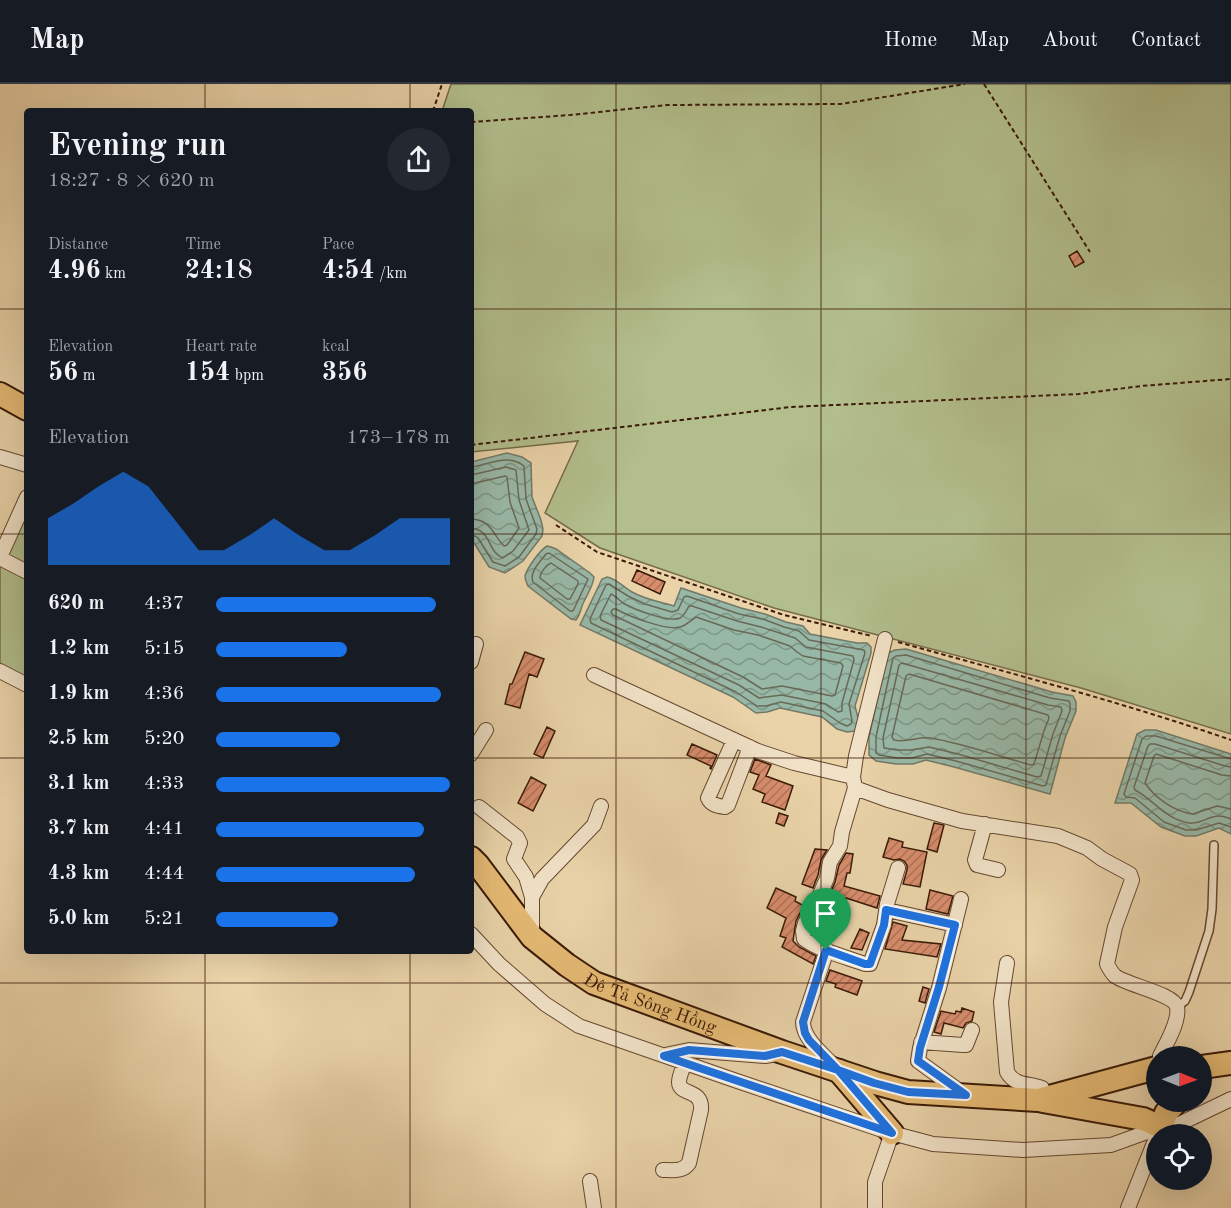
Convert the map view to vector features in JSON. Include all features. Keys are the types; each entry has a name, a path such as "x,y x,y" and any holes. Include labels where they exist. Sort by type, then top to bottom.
{"main road":[{"path":"0,394 24,407"},
{"name":"Đê Tả Sông Hồng","path":"474,861 532,937 594,983 874,1083 908,1092 1038,1100 1146,1066"},
{"path":"1212,1067 1231,1063"},
{"path":"838,1070 892,1133"},
{"path":"1038,1100 1143,1119 1149,1124"}],"street":[{"path":"0,457 24,464"},
{"path":"24,504 0,558 24,570"},
{"path":"885,639 856,756 854,783 840,846 830,862 827,878 803,932 804,939 826,950 870,964 884,925 898,868"},
{"path":"474,651 476,644"},
{"path":"0,671 24,683"},
{"path":"594,675 750,747 929,812 962,821 1058,836 1087,848 1130,874 1131,882 1115,927 1107,964 1115,976 1160,994 1175,1003 1177,1007 1175,1022 1165,1046"},
{"path":"474,749 486,730"},
{"path":"734,740 708,798 717,806 728,805 750,747"},
{"path":"532,897 542,879 594,825 601,806"},
{"path":"479,807 517,837 520,843 514,859 526,877 532,897 532,937"},
{"path":"985,824 975,860 977,865 998,870"},
{"path":"961,899 939,987 921,1042 918,1061 966,1095"},
{"path":"886,910 955,925"},
{"path":"474,937 499,964 544,1004 579,1026 892,1133 933,1144 1023,1150 1111,1145 1146,1136"},
{"path":"826,950 803,1028 809,1040 838,1070"},
{"path":"1006,963 1001,1002 1007,1072 1011,1079 1042,1088 1043,1093 1038,1100"},
{"path":"921,1042 963,1046 966,1045 972,1030"},
{"path":"664,1056 689,1050 765,1056 782,1052"},
{"path":"663,1170 686,1168 701,1110 702,1103 699,1098 680,1085 685,1063"},
{"path":"1179,1124 1231,1099"},
{"path":"875,1208 875,1182 892,1133"},
{"path":"1144,1208 1129,1205 1146,1164"},
{"path":"590,1181 594,1208"}],"lane":[{"path":"1177,1007 1185,1000 1189,992 1209,931 1214,845"}],"path":[{"path":"434,108 442,84"},
{"path":"474,122 667,105 841,104 965,84"},
{"path":"984,84 1090,252"},
{"path":"474,445 791,407 1079,394 1141,386 1231,379"}],"green space":[{"path":"451,84 1231,84 1231,734 1081,688 774,608 600,548 545,513 578,441 474,452 474,108 443,108"},
{"path":"24,504 24,682 0,670 0,557"}],"water":[{"path":"507,453 522,457 531,463 532,497 541,520 542,536 523,561 505,573 489,567 474,543 474,461"},
{"path":"547,546 556,549 594,577 576,620 571,619 528,586 526,581 525,576 531,564"},
{"path":"607,577 637,594 674,606 681,588 803,626 810,634 867,643 871,647 871,653 855,706 859,722 855,731 847,732 837,729 822,717 780,708 756,713 733,697 580,625 602,579"},
{"path":"906,649 1052,692 1073,696 1076,711 1065,738 1050,794 926,760 913,764 896,764 876,761 869,755 869,737 888,653"},
{"path":"1145,730 1156,730 1231,754 1231,834 1219,828 1196,836 1185,836 1161,827 1131,803 1115,803 1137,734"}],"building":[{"path":"1077,251 1084,262 1075,267 1069,256"},
{"path":"637,570 665,582 660,594 632,581"},
{"path":"525,652 544,659 537,677 529,674 520,708 505,704 510,684 512,684"},
{"path":"547,727 555,731 543,758 534,754"},
{"path":"692,744 717,755 711,769 711,766 687,755"},
{"path":"755,759 771,765 766,776 793,786 785,810 762,802 765,794 753,789 759,775 750,772"},
{"path":"531,777 546,785 533,811 518,803"},
{"path":"779,813 788,816 784,826 776,823"},
{"path":"934,823 944,825 937,852 927,849"},
{"path":"889,838 903,842 902,847 927,852 920,887 903,884 907,870 904,861 883,857"},
{"path":"815,849 827,850 821,860 813,888 802,884"},
{"path":"846,853 853,854 850,873 847,873 844,886 880,896 877,908 846,898 831,932 815,924 824,908 835,882 839,865"},
{"path":"776,888 796,897 795,901 804,906 796,921 793,941 816,956 813,964 782,947 786,938 780,936 786,918 767,908"},
{"path":"930,890 953,896 948,914 926,909"},
{"path":"893,922 907,926 902,940 941,944 937,957 885,949"},
{"path":"860,929 869,933 862,950 851,948"},
{"path":"830,970 862,981 857,995 826,981"},
{"path":"923,987 929,989 925,1003 919,1001"},
{"path":"962,1008 974,1012 972,1021 966,1023 963,1028 944,1023 941,1034 934,1032 941,1011 955,1014 956,1011 961,1012"}],"route":[{"path":"826,950 803,1028 809,1040 838,1070 782,1052 765,1056 689,1050 664,1056 892,1133 838,1070 908,1092 966,1095 918,1061 927,1021 939,987 955,925 886,910 884,925 870,964 826,950"}]}
